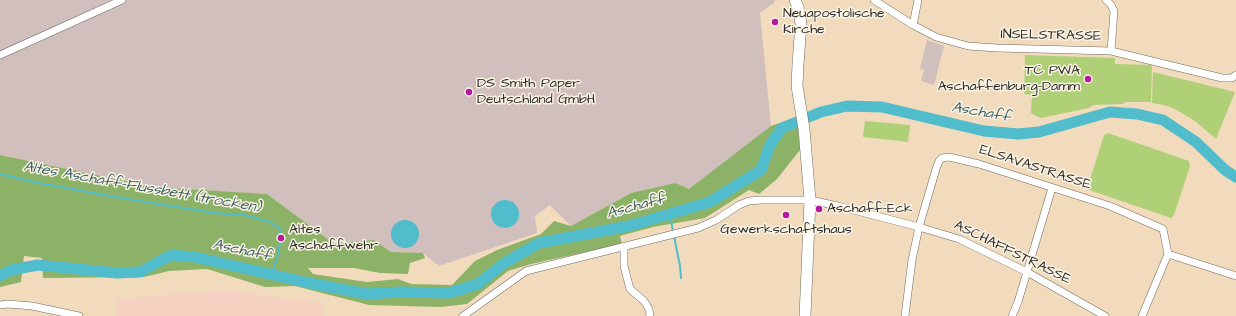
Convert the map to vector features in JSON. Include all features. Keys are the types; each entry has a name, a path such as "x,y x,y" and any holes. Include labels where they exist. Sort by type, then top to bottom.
{"street":[{"path":"0,55 122,0"},
{"path":"794,0 798,7 802,24 797,86 802,111 810,200 805,316"},
{"name":"INSELSTRASSE","path":"874,0 912,25 936,37 968,46 1111,51 1222,78 1232,78 1236,75"},
{"path":"912,25 918,0"},
{"path":"1106,0 1111,4 1114,11 1111,51"},
{"name":"ELSAVASTRASSE","path":"919,227 939,161 942,158 950,157 979,164 1110,206 1163,228 1168,254"},
{"path":"1012,316 1018,302 1052,188"},
{"name":"ASCHAFFSTRASSE","path":"463,316 526,271 707,225 748,201 810,200 919,227 959,239 1027,272 1105,316"},
{"path":"905,316 912,260 919,227"},
{"path":"624,247 624,266 630,289 644,302 649,309 650,316"},
{"path":"1142,316 1168,254 1236,276"},
{"path":"0,305 8,304 32,306 79,316"}],"shaded area":[{"path":"0,0 774,0 775,2 760,13 771,126 697,187 688,189 675,183 631,193 571,226 550,205 535,216 537,233 439,266 423,253 391,252 374,240 333,243 267,194 154,187 0,155"},
{"path":"927,40 944,46 934,85 921,81 924,70 920,69"},
{"path":"222,290 322,303 322,316 116,316 117,299"}],"green space":[{"name":"TC PWA Aschaffenburg-Damm","path":"1025,55 1115,58 1115,64 1152,65 1151,102 1125,102 1122,104 1093,105 1089,108 1041,118 1031,113 1032,95 1024,94"},
{"path":"1153,72 1235,92 1216,139 1195,121 1173,108 1152,103"},
{"path":"797,117 800,150 777,179 759,194 749,190 705,218 653,227 620,236 622,244 531,264 508,271 467,304 441,307 369,305 295,286 265,287 207,269 169,271 144,277 43,278 42,258 24,256 21,282 0,287 0,155 154,187 267,194 333,243 374,240 391,252 423,253 425,258 410,263 408,274 380,273 354,268 308,268 313,274 367,282 398,279 411,284 452,285 475,261 497,250 541,234 554,221 571,226 631,193 675,183 689,189 771,126"},
{"path":"865,121 910,125 908,142 863,137"},
{"path":"1108,133 1189,161 1190,166 1174,215 1171,218 1089,190 1088,186 1104,135"}],"water":[{"path":"505,200 515,204 519,214 515,224 505,228 495,224 491,214 495,204"},
{"path":"405,220 415,224 419,234 415,244 405,248 395,244 391,234 395,224"}],"waterway":[{"name":"Aschaff","path":"0,276 11,270 38,265 117,273 140,272 171,255 195,257 309,283 367,294 400,292 449,293 478,284 503,264 539,243 629,226 710,202 761,170 770,145 782,128 821,112 847,106 882,107 984,131 1018,134 1039,132 1110,112 1137,114 1163,120 1196,142 1225,170 1236,177"},
{"name":"Altes Aschaff-Flussbett (trocken)","path":"0,174 39,183 121,198 215,213 244,215 270,222 280,229 281,238 272,273"},
{"path":"670,214 673,232"},
{"path":"674,236 681,278"}],"place":[{"name":"Neuapostolische Kirche","path":"775,22"},
{"name":"TC PWA Aschaffenburg-Damm","path":"1088,79"},
{"name":"DS Smith Paper Deutschland GmbH","path":"469,92"},
{"name":"Aschaff-Eck","path":"819,209"},
{"name":"Gewerkschaftshaus","path":"786,215"},
{"name":"Altes Aschaffwehr","path":"281,238"}]}
